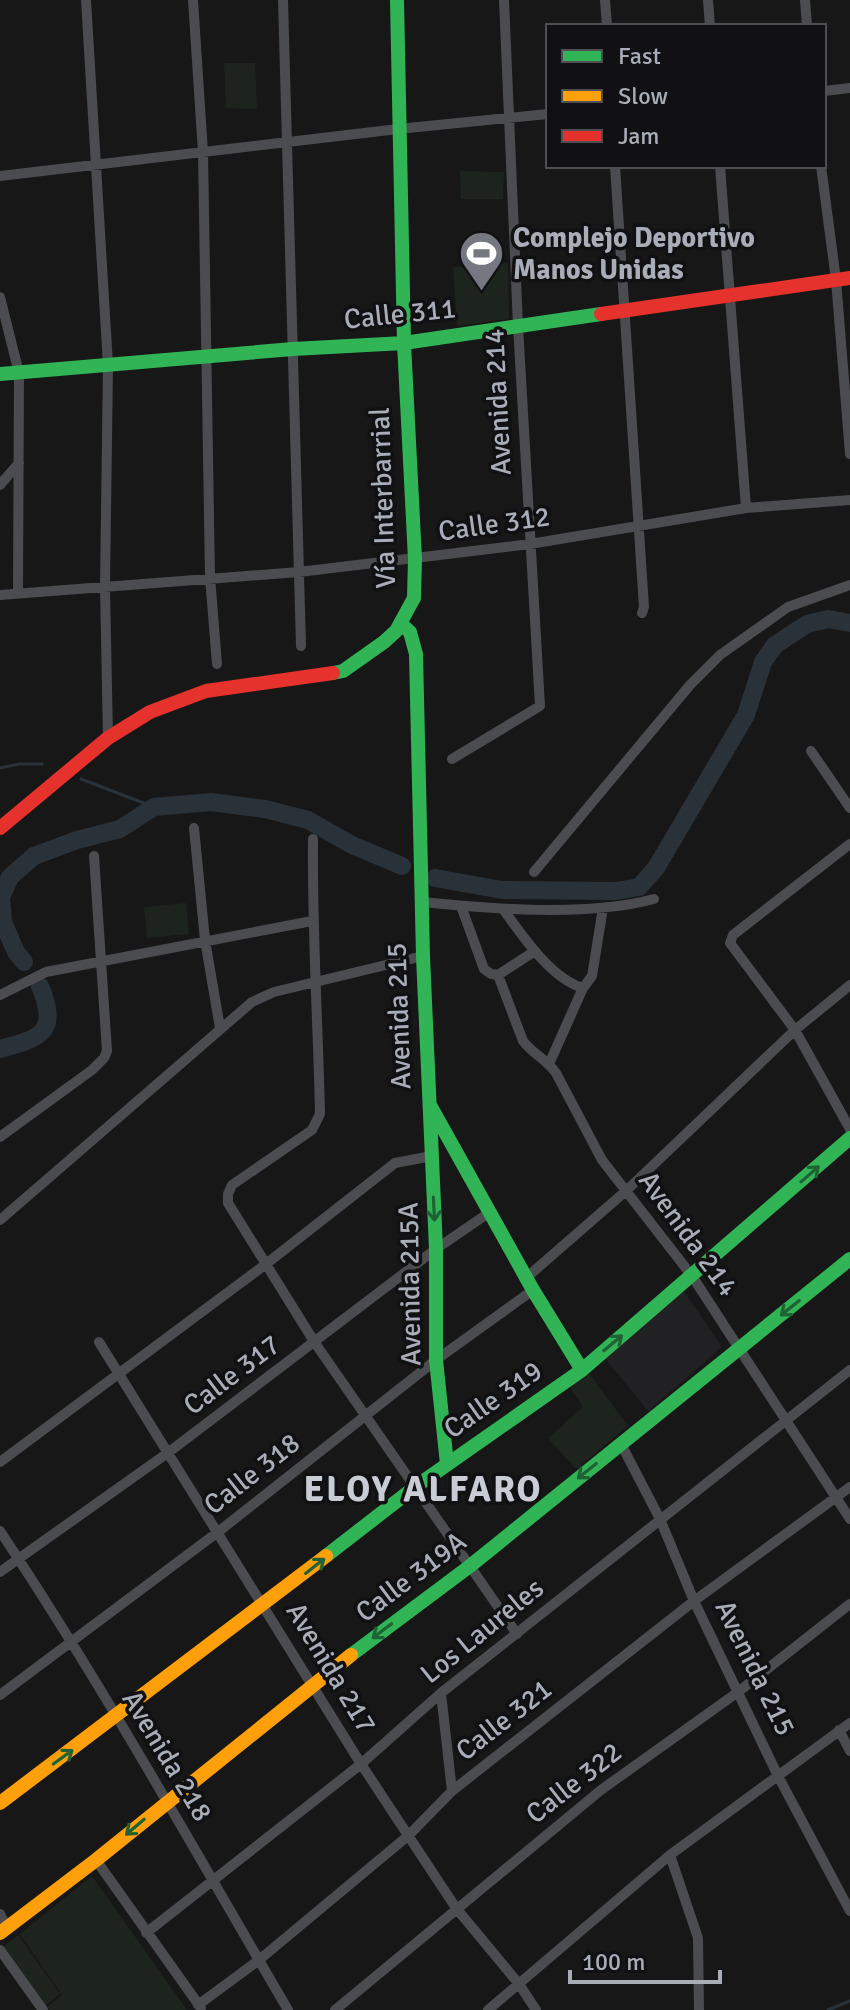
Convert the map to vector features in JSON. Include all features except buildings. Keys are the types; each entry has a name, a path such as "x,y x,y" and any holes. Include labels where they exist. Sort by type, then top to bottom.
{"street":[{"path":"86,0 108,365 105,587 108,738"},
{"path":"193,0 203,152 210,577 217,664"},
{"path":"283,0 301,646"},
{"name":"Vía Interbarrial","path":"0,828 108,738 150,712 193,695 227,687 343,671 373,652 401,624 414,598 415,559 404,343 397,0"},
{"name":"Avenida 214","path":"452,759 540,706 518,326 504,0"},
{"path":"605,0 607,24"},
{"path":"708,0 710,24"},
{"path":"805,0 807,24"},
{"path":"826,91 850,88"},
{"path":"0,176 546,114"},
{"path":"615,168 627,310 642,613"},
{"path":"720,168 746,508"},
{"path":"821,168 843,279 850,454"},
{"name":"Calle 311","path":"0,374 293,349 404,343 843,279"},
{"path":"0,297 19,373 18,592"},
{"path":"0,485 19,463"},
{"name":"Calle 312","path":"0,595 299,572 530,544 746,508 850,500"},
{"path":"534,872 690,685 720,655 788,607 850,585"},
{"name":"Avenida 215","path":"401,624 410,632 416,654 428,1103 582,1370"},
{"path":"811,751 850,808"},
{"path":"194,828 205,940 220,1028"},
{"path":"313,839 312,921 317,980 320,1114 312,1130 232,1185 228,1203 315,1343 517,1634"},
{"path":"850,844 733,935 730,943 795,1030 850,1129"},
{"path":"0,1137 104,1058 107,1042 94,856"},
{"path":"422,902 503,909 603,908 624,907 654,899"},
{"name":"Avenida 214","path":"461,906 484,969 498,975 523,1041 530,1051 549,1064 602,1160 692,1276 850,1519"},
{"path":"549,1064 583,988 592,976 603,908"},
{"path":"503,909 535,951 573,985 583,988"},
{"path":"0,995 46,972 312,921"},
{"path":"498,975 535,951"},
{"path":"0,1220 241,1009 264,996 317,980 423,956"},
{"name":"Calle 318","path":"0,1695 218,1532 530,1284 795,1030 850,985"},
{"name":"Avenida 215A","path":"428,1103 436,1249 436,1360 447,1464"},
{"name":"Calle 319","path":"0,1803 264,1605 415,1487 582,1370 850,1138"},
{"path":"0,1462 266,1264 395,1163 432,1156"},
{"name":"Calle 317","path":"0,1572 169,1452 436,1249 490,1212"},
{"name":"Calle 319A","path":"2,1925 96,1860 313,1683 470,1566 850,1259"},
{"name":"Avenida 217","path":"99,1342 361,1764 456,1908 519,1984 536,2010"},
{"name":"Los Laureles","path":"146,1933 361,1764 441,1693 850,1370"},
{"name":"Avenida 215","path":"621,1444 660,1519 694,1601 778,1776 850,1911"},
{"name":"Calle 321","path":"200,2008 409,1835 452,1791 694,1601 850,1487"},
{"name":"Avenida 218","path":"0,1531 71,1640 168,1800 212,1882 288,2010"},
{"name":"Calle 322","path":"335,2010 601,1790 738,1692 850,1604"},
{"path":"441,1693 452,1791"},
{"path":"488,2010 670,1855 850,1723"},
{"path":"839,1730 850,1751"},
{"path":"670,1855 698,1938 699,2010"},
{"path":"96,1860 200,2008"},
{"path":"0,1950 43,2010"}],"shaded area":[{"path":"224,63 255,63 257,109 226,108"},
{"path":"460,171 504,172 503,199 461,199"},
{"name":"Complejo Deportivo Manos Unidas","path":"508,263 509,319 457,326 453,267"},
{"path":"186,903 189,934 147,938 144,907"},
{"path":"683,1290 722,1347 648,1411 604,1357"},
{"path":"586,1369 628,1426 576,1469 548,1438 583,1407 568,1384"},
{"path":"92,1876 187,2010 50,2010 47,2007 62,1995 20,1934"},
{"path":"18,1935 60,1994 41,2009 0,1949"}],"waterway":[{"path":"435,878 502,890 616,891 639,887 656,868 746,715 763,662 775,645 807,624 828,619 850,623"},
{"path":"0,768 42,764"},
{"path":"81,779 154,807"},
{"path":"24,962 16,952 3,922 1,897 10,877 34,856 120,829 154,807 211,802 265,809 308,820 352,845 402,866"},
{"path":"0,1049 27,1041 43,1031 48,1014 40,986"},
{"path":"828,2010 850,2001"}],"traffic: fast":[{"path":"333,673 343,671 396,631 414,598 415,559 404,343 397,0"},
{"path":"0,374 293,349 404,343 601,314"},
{"path":"401,624 410,632 416,654 423,956 436,1249 436,1360 447,1464"},
{"path":"431,1107 533,1290 582,1370"},
{"path":"326,1556 415,1487 582,1370 850,1138"},
{"path":"351,1655 470,1566 850,1259"}],"traffic: slow":[{"path":"0,1803 326,1556"},
{"path":"0,1933 351,1655"}],"traffic: jam":[{"path":"601,314 850,278"},
{"path":"0,828 108,738 150,712 206,691 333,673"}],"place":[{"name":"Complejo Deportivo Manos Unidas","path":"482,293"}],"district":[{"name":"ELOY ALFARO","path":"423,1489"}]}
